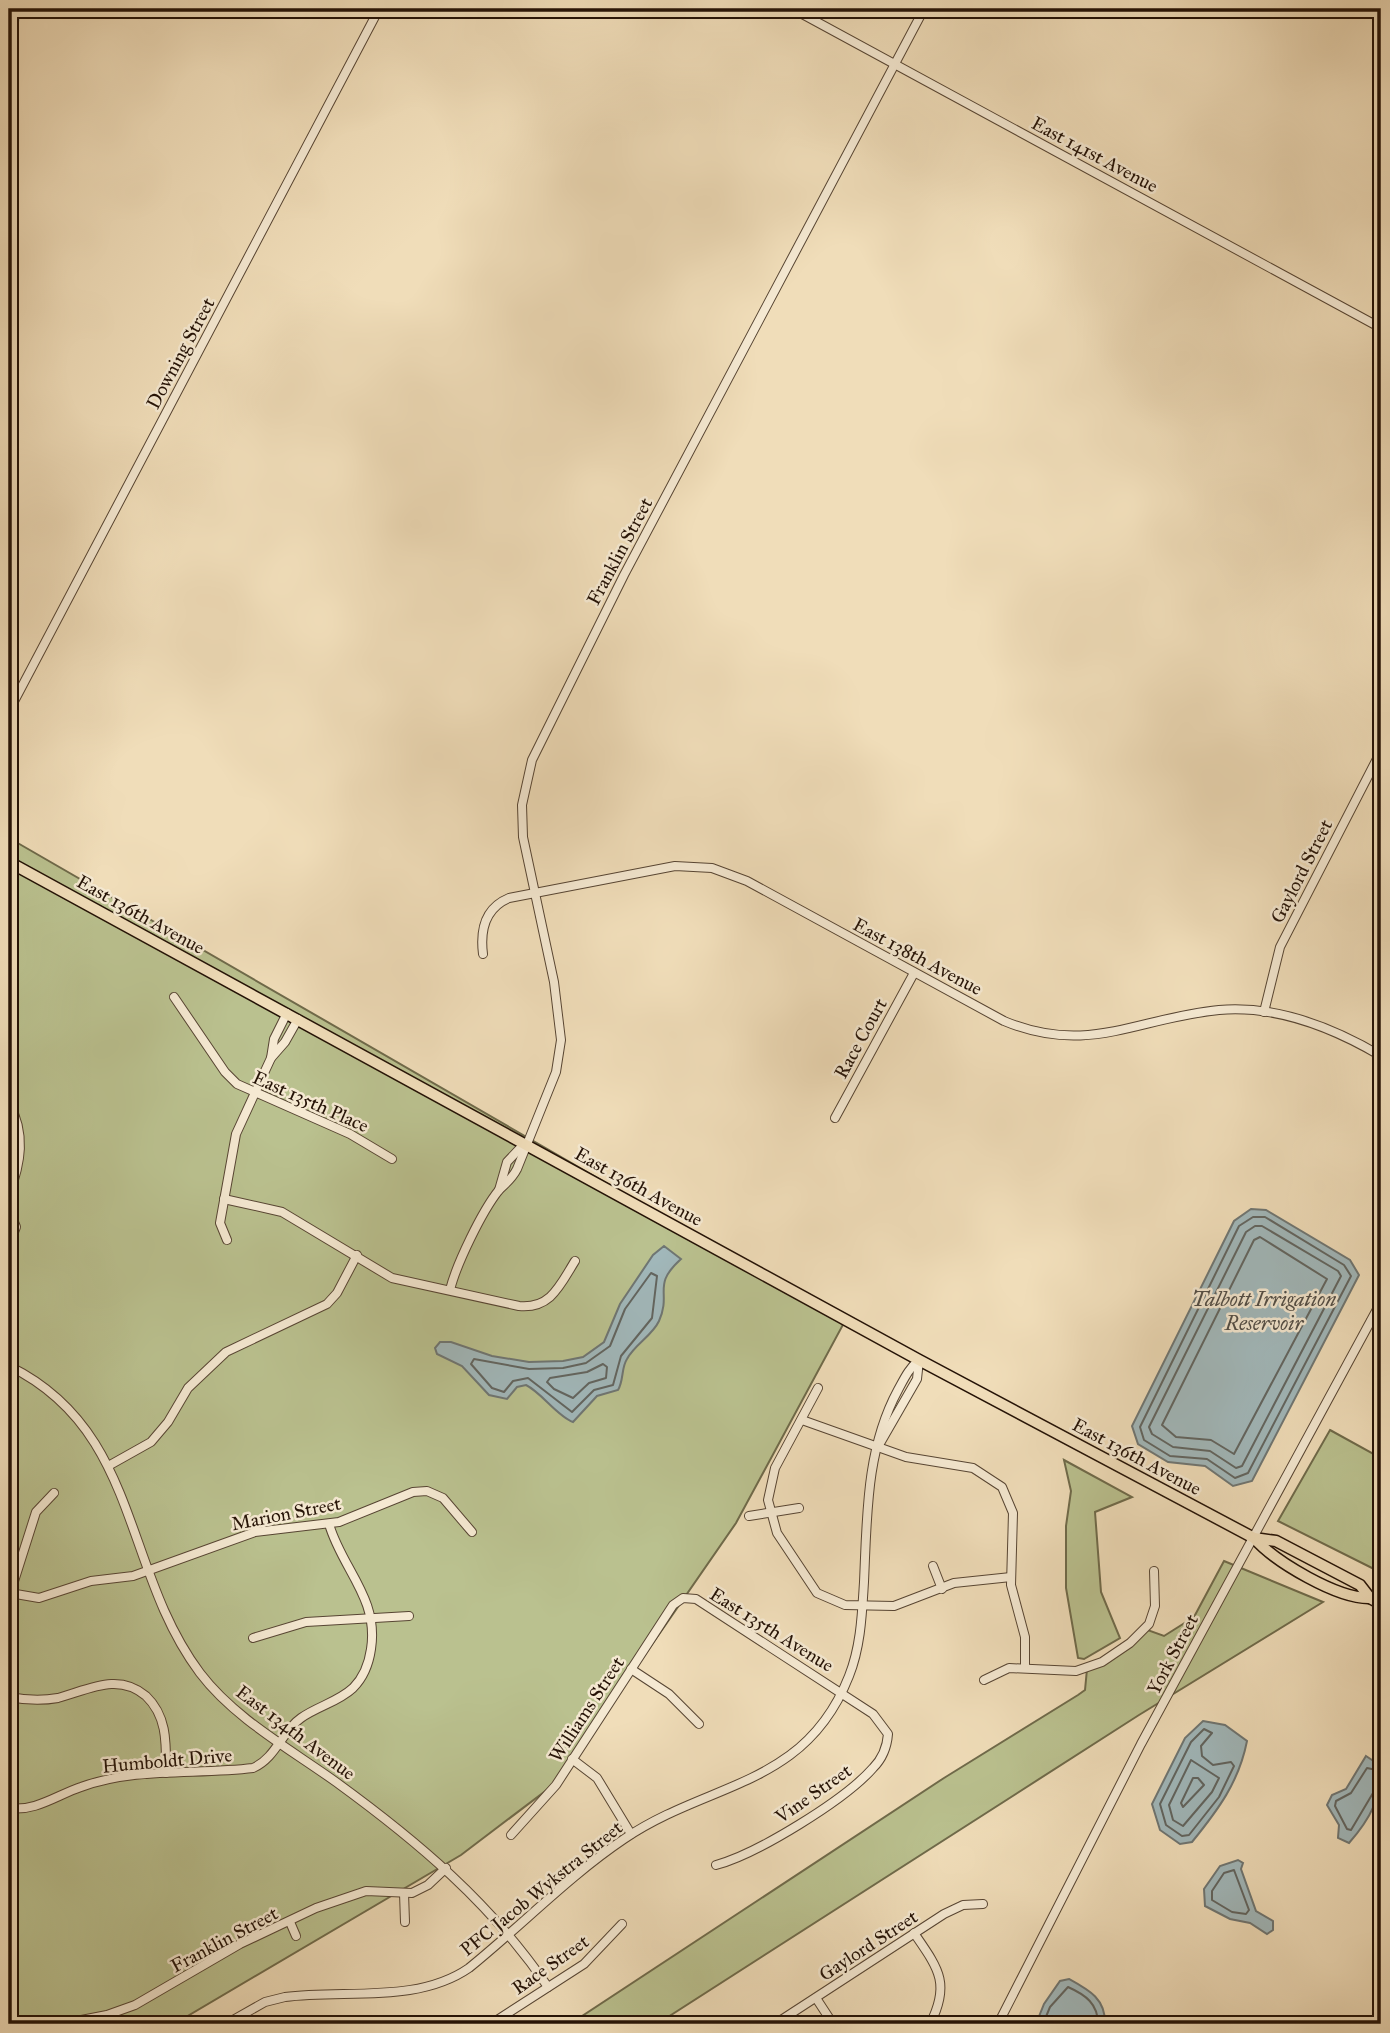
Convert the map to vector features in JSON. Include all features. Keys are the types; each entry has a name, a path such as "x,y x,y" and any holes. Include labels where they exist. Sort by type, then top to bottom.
{"main road":[{"name":"East 136th Avenue","path":"9,862 919,1360 1254,1538 1268,1554 1354,1599 1370,1598 1381,1604"}],"street":[{"name":"Downing Street","path":"9,711 379,9"},
{"name":"East 141st Avenue","path":"793,9 1381,328"},
{"name":"Franklin Street","path":"450,1290 456,1268 499,1190 507,1162 525,1144 556,1072 561,1040 559,1010 521,821 525,786 537,747 624,575 924,9"},
{"name":"Gaylord Street","path":"1264,1012 1280,947 1381,751"},
{"name":"East 138th Avenue","path":"483,954 483,925 493,908 502,901 534,892 675,866 712,868 747,881 1004,1021 1038,1034 1091,1036 1207,1012 1264,1012 1319,1025 1381,1056"},
{"name":"Race Court","path":"835,1118 914,973"},
{"name":"East 135th Place","path":"174,997 225,1072 253,1093 350,1134 393,1159"},
{"path":"227,1240 220,1223 236,1134 271,1058 274,1039 292,1016"},
{"path":"9,1103 19,1129 21,1150 17,1173 9,1194"},
{"path":"224,1199 282,1212 392,1278 519,1307 535,1307 552,1298 575,1261"},
{"path":"9,1210 16,1227 9,1245"},
{"path":"110,1465 151,1442 168,1422 188,1388 226,1352 327,1304 337,1293 357,1255"},
{"name":"York Street","path":"998,2024 1141,1744 1381,1302"},
{"path":"1371,1321 1381,1326"},
{"name":"PFC Jacob Wykstra Street","path":"226,2024 255,2007 285,1997 436,1986 469,1968 631,1834 782,1763 817,1730 842,1693 857,1650 863,1606 869,1487 888,1410 907,1373 919,1360"},
{"name":"East 134th Avenue","path":"9,1366 44,1387 74,1413 110,1465 147,1571 176,1635 201,1675 232,1706 387,1820 446,1868 509,1934 548,1987"},
{"path":"818,1388 770,1480 769,1513 777,1533 817,1594 837,1604 894,1606 966,1580 1011,1577"},
{"path":"802,1420 922,1461 973,1468 1002,1487 1013,1513 1011,1577 1025,1637 1025,1666"},
{"name":"Marion Street","path":"9,1595 39,1598 91,1581 118,1579 255,1532 329,1524 399,1496 423,1491 448,1501 472,1532"},
{"path":"9,1595 33,1518 43,1502 54,1493"},
{"path":"749,1516 799,1508"},
{"path":"329,1524 335,1546 361,1586 372,1618"},
{"path":"933,1566 942,1589"},
{"path":"984,1680 1009,1668 1025,1666 1082,1670 1130,1643 1145,1629 1154,1612 1154,1571"},
{"name":"Williams Street","path":"512,1835 549,1794 673,1605 682,1598"},
{"name":"East 135th Avenue","path":"682,1598 703,1602 842,1693"},
{"path":"253,1638 306,1622 409,1616"},
{"name":"Humboldt Drive","path":"9,1808 36,1806 104,1780 253,1768 266,1760 297,1720 341,1697 359,1681 370,1654 372,1618"},
{"path":"631,1669 669,1694 699,1724"},
{"path":"9,1697 48,1699 111,1683 131,1687 152,1702 161,1716 166,1773"},
{"name":"Vine Street","path":"716,1865 734,1860 768,1843 854,1786 879,1761 887,1742 885,1727 873,1714 842,1693"},
{"path":"572,1759 597,1778 631,1834"},
{"name":"Franklin Street","path":"61,2024 107,2015 135,2005 240,1944 355,1893 404,1893 422,1888 446,1868"},
{"path":"404,1893 405,1922"},
{"name":"Gaylord Street","path":"775,2024 953,1909 971,1903 983,1904"},
{"path":"290,1922 296,1936"},
{"name":"Race Street","path":"491,2024 597,1953 622,1924"},
{"path":"915,1933 941,1979 941,2000 930,2024"},
{"path":"816,1998 833,2024"}],"green space":[{"path":"9,838 845,1321 736,1523 556,1783 461,1855 174,2024 9,2024"},
{"path":"1330,1430 1381,1458 1381,1564 1374,1569 1278,1521"},
{"path":"1064,1460 1132,1497 1095,1512 1101,1592 1120,1638 1084,1659 1078,1658 1066,1588 1066,1526 1071,1491"},
{"path":"1224,1561 1323,1602 1139,1715 657,2024 570,2024 944,1778 1078,1695 1085,1690 1087,1669 1145,1629 1164,1636 1194,1617"}],"water":[{"name":"Talbott Irrigation Reservoir","path":"1251,1209 1266,1210 1350,1260 1359,1275 1252,1481 1233,1486 1205,1466 1168,1462 1138,1444 1132,1426 1234,1221"},
{"path":"664,1246 681,1259 672,1268 664,1283 664,1303 659,1321 627,1359 618,1390 597,1396 573,1422 526,1385 517,1387 507,1399 489,1395 462,1366 437,1354 435,1348 440,1342 451,1342 492,1356 529,1362 563,1361 583,1357 604,1342 620,1304 653,1255"},
{"path":"1203,1721 1225,1725 1247,1741 1239,1770 1219,1807 1192,1842 1180,1844 1160,1830 1152,1804 1185,1738"},
{"path":"1366,1756 1381,1766 1379,1788 1369,1816 1349,1843 1338,1838 1339,1825 1327,1805 1332,1795 1346,1789"},
{"path":"1238,1860 1243,1863 1241,1869 1256,1911 1273,1921 1273,1930 1267,1934 1250,1923 1230,1919 1205,1906 1204,1889 1220,1866"},
{"path":"1069,1979 1095,1996 1103,2008 1105,2024 1036,2024 1044,2004 1060,1981"}],"waterway":[{"path":"26,12 31,9"},
{"path":"9,24 15,20"}]}
